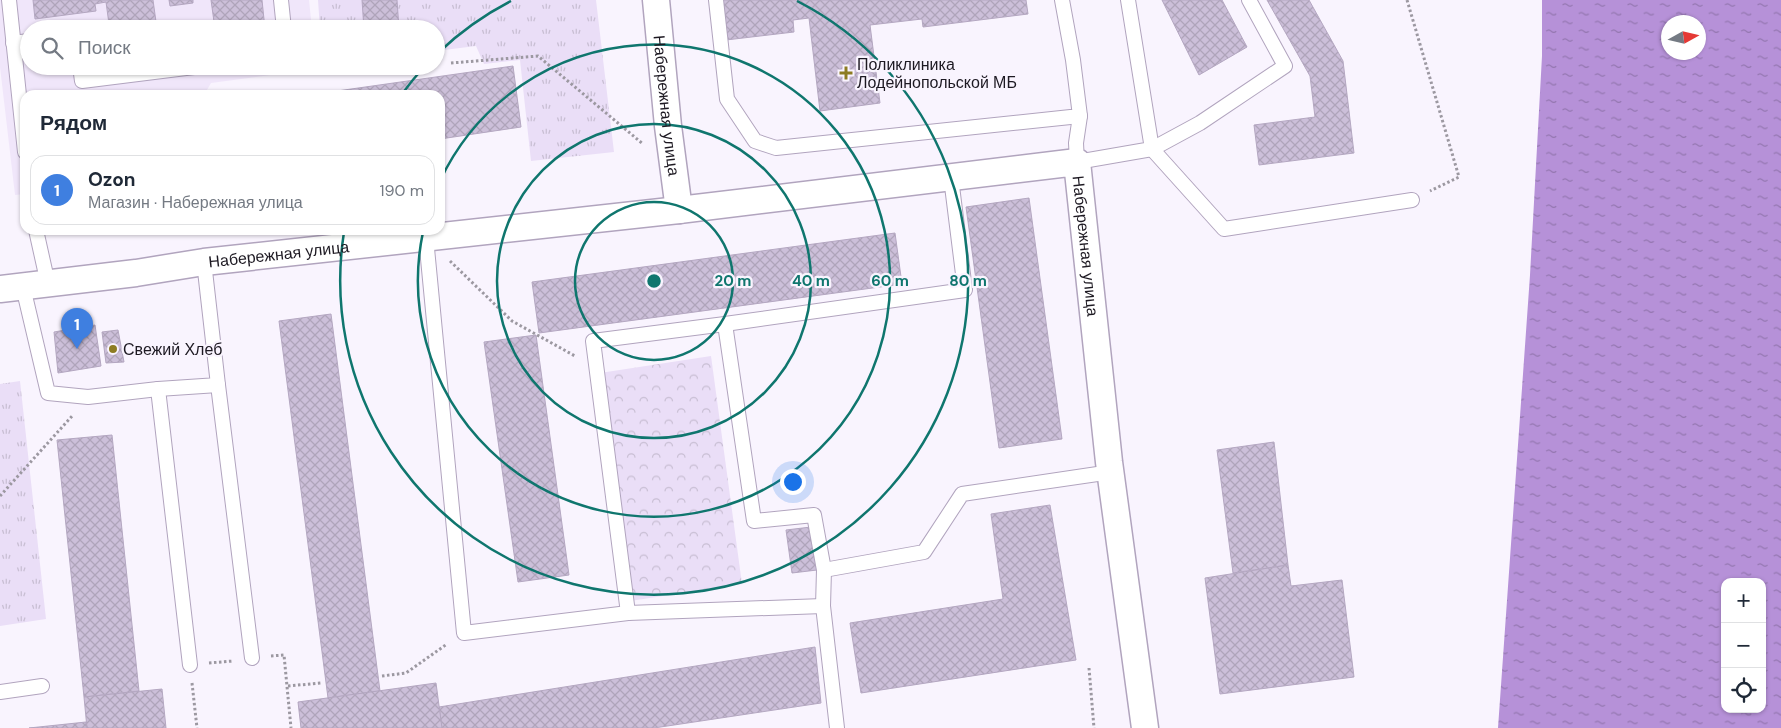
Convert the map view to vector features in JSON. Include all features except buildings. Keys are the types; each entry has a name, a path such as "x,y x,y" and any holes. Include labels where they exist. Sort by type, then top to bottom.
{"street":[{"name":"Набережная улица","path":"656,0 672,169 679,210"},
{"name":"Набережная улица","path":"24,287 136,273 204,262 679,210 1077,162 1111,472 1145,728"}],"lane":[{"path":"9,0 20,106"},
{"path":"280,0 283,20"},
{"path":"716,0 727,99 755,141 776,148 1080,116"},
{"path":"1062,0 1080,116 1076,143 1077,162 1152,149 1200,124 1285,66 1249,0"},
{"path":"1128,0 1152,149 1224,229 1412,200"},
{"path":"13,42 20,42"},
{"path":"81,75 82,81 130,75"},
{"path":"628,613 594,341 966,290 951,178"},
{"path":"35,235 24,287 48,393 88,398 218,385"},
{"path":"426,238 464,632 628,613 823,606"},
{"path":"204,262 252,658"},
{"path":"726,324 754,521 814,515 824,570 823,606 837,728"},
{"path":"158,390 190,666"},
{"path":"824,570 924,552 962,494 1111,472"},
{"path":"0,692 42,686"}],"path":[{"path":"1407,0 1459,177 1412,200"},
{"path":"451,63 538,56 672,169"},
{"path":"426,238 512,321 597,367"},
{"path":"0,496 88,398"},
{"path":"382,676 406,674 464,632"},
{"path":"197,728 190,666 284,655 290,728"},
{"path":"1089,668 1094,728"},
{"path":"288,686 321,683"}],"shaded area":[{"path":"0,0 309,0 311,20 20,20 20,75 270,75 211,83 207,90 20,90 20,194 15,195 0,67"}],"green space":[{"path":"318,0 596,0 614,152 531,161 520,60 484,64 476,46 445,50 445,20 319,20"},
{"path":"711,356 742,584 630,601 600,373"},
{"path":"20,381 46,619 0,626 0,384"}],"water":[{"path":"1542,0 1781,0 1781,728 1498,728 1530,275 1542,56"}],"place":[{"name":"Поликлиника Лодейнопольской МБ","path":"846,73"},
{"name":"Ozon","path":"77,349"},
{"name":"Свежий Хлеб","path":"113,349"}]}
